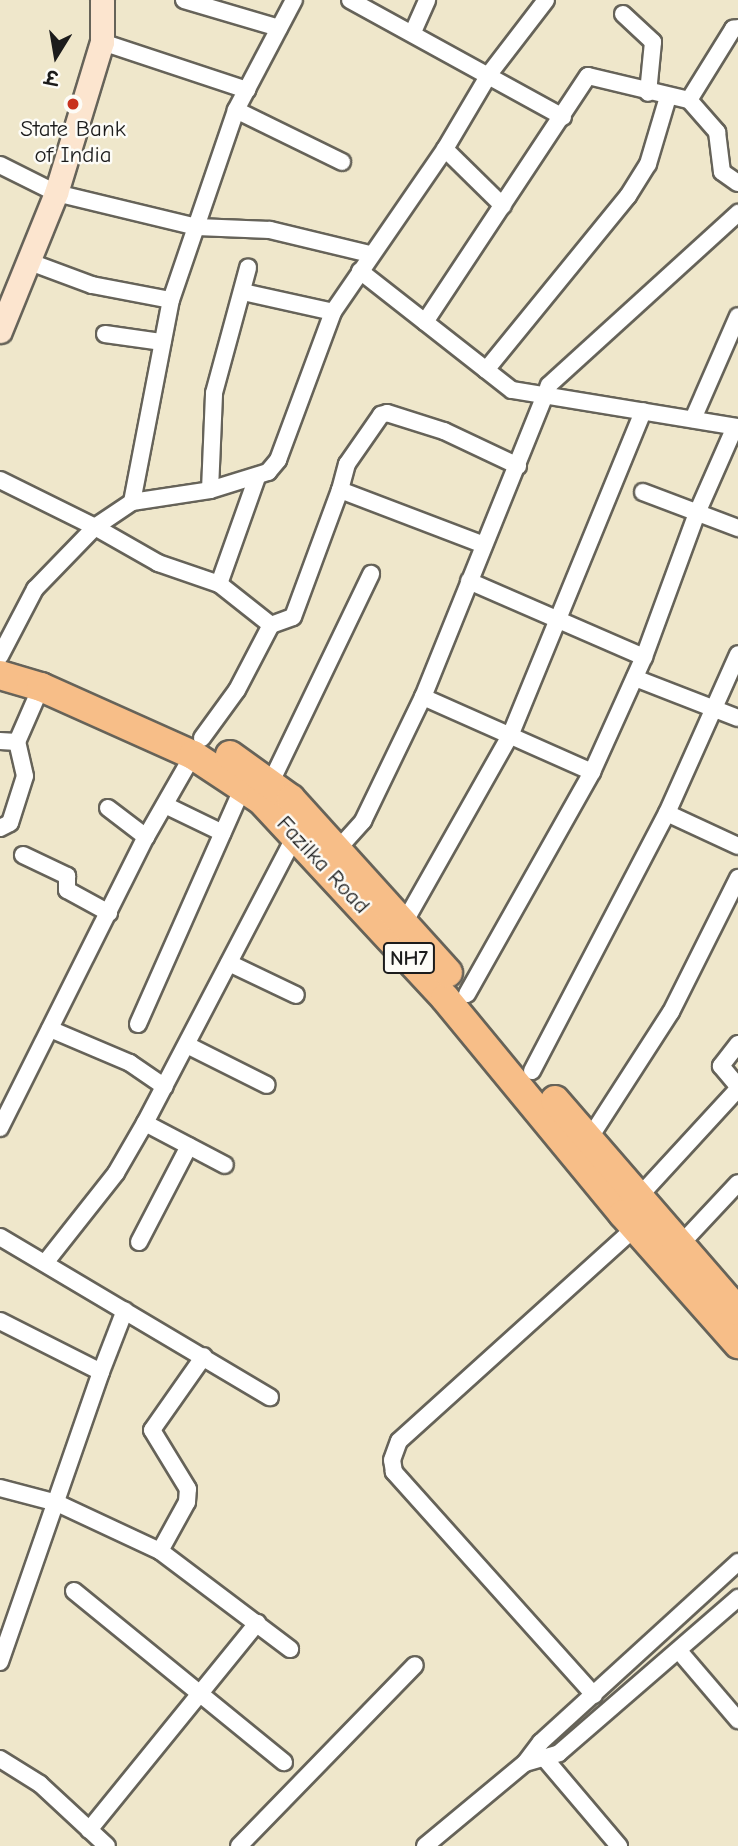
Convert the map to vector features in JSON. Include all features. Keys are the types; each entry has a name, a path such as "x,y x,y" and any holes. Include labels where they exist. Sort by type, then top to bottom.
{"highway":[{"name":"Fazilka Road","path":"0,656 51,672 198,747 258,783 338,849 589,1139 637,1213 738,1344"},
{"name":"Fazilka Road","path":"0,675 41,687 198,747"},
{"name":"Fazilka Road","path":"258,783 296,834 521,1086 637,1213 679,1246 738,1311"}],"main road":[{"path":"0,331 30,262 55,193 102,42 102,0"}],"street":[{"path":"184,0 279,28"},
{"path":"132,502 171,300 236,110 294,0"},
{"path":"413,32 427,0"},
{"path":"0,656 35,589 95,527 132,502 210,489 257,477 278,460 333,313 370,254 445,149 490,73 546,0"},
{"path":"354,1 490,73 563,117"},
{"path":"623,13 653,42 648,93"},
{"path":"690,100 733,29 738,28"},
{"path":"102,42 247,90"},
{"path":"425,322 588,76 648,93 690,100 717,132 722,172 738,183"},
{"path":"486,370 628,196 648,164 668,97"},
{"path":"236,110 342,162"},
{"path":"445,149 503,206"},
{"path":"0,165 55,193 197,227 270,230 370,254"},
{"path":"338,849 363,821 423,697 518,466 543,398 558,376 731,231 738,213"},
{"path":"30,262 92,285 171,300"},
{"path":"210,489 214,393 248,268"},
{"path":"360,271 512,390 543,398 737,427 697,513 644,657 592,772 467,995"},
{"path":"243,292 333,313"},
{"path":"693,419 738,316"},
{"path":"105,334 162,342"},
{"path":"404,923 510,736 556,618 643,411"},
{"path":"0,1128 146,837 198,747 237,690 271,625 293,617 347,464 387,413 444,431 518,466"},
{"path":"219,584 257,477"},
{"path":"0,480 158,562 219,584 271,625"},
{"path":"340,490 484,545"},
{"path":"643,492 738,528"},
{"path":"138,1024 223,833 258,783 370,574"},
{"path":"469,581 644,657"},
{"path":"532,1071 667,813 738,654"},
{"path":"635,678 738,718"},
{"path":"0,828 9,823 25,776 18,742 41,687"},
{"path":"423,697 592,772"},
{"path":"0,741 18,742"},
{"path":"165,805 223,833"},
{"path":"108,808 146,837"},
{"path":"667,813 738,846"},
{"path":"46,1263 116,1173 165,1087 296,834"},
{"path":"23,855 67,876 67,890 109,913"},
{"path":"589,1139 671,1013 738,878"},
{"path":"229,964 296,995"},
{"path":"50,1029 130,1063 165,1087"},
{"path":"594,1695 394,1472 392,1460 399,1441 637,1213 738,1087 721,1066 738,1044"},
{"path":"187,1045 267,1085"},
{"path":"145,1123 225,1165"},
{"path":"139,1242 189,1146"},
{"path":"679,1246 738,1183"},
{"path":"0,1237 270,1397"},
{"path":"0,1662 5,1637 58,1503 101,1372 125,1310"},
{"path":"0,1321 101,1372"},
{"path":"160,1551 189,1495 152,1430 204,1356"},
{"path":"0,1488 58,1503 160,1551 290,1649"},
{"path":"425,1846 525,1763 541,1742 738,1562"},
{"path":"74,1591 284,1762"},
{"path":"525,1763 546,1760 679,1651 738,1598"},
{"path":"89,1830 257,1623"},
{"path":"679,1651 738,1720"},
{"path":"239,1846 415,1665"},
{"path":"0,1759 40,1784 107,1846"},
{"path":"546,1760 618,1846"}],"place":[{"name":"State Bank of India","path":"73,104"}]}
